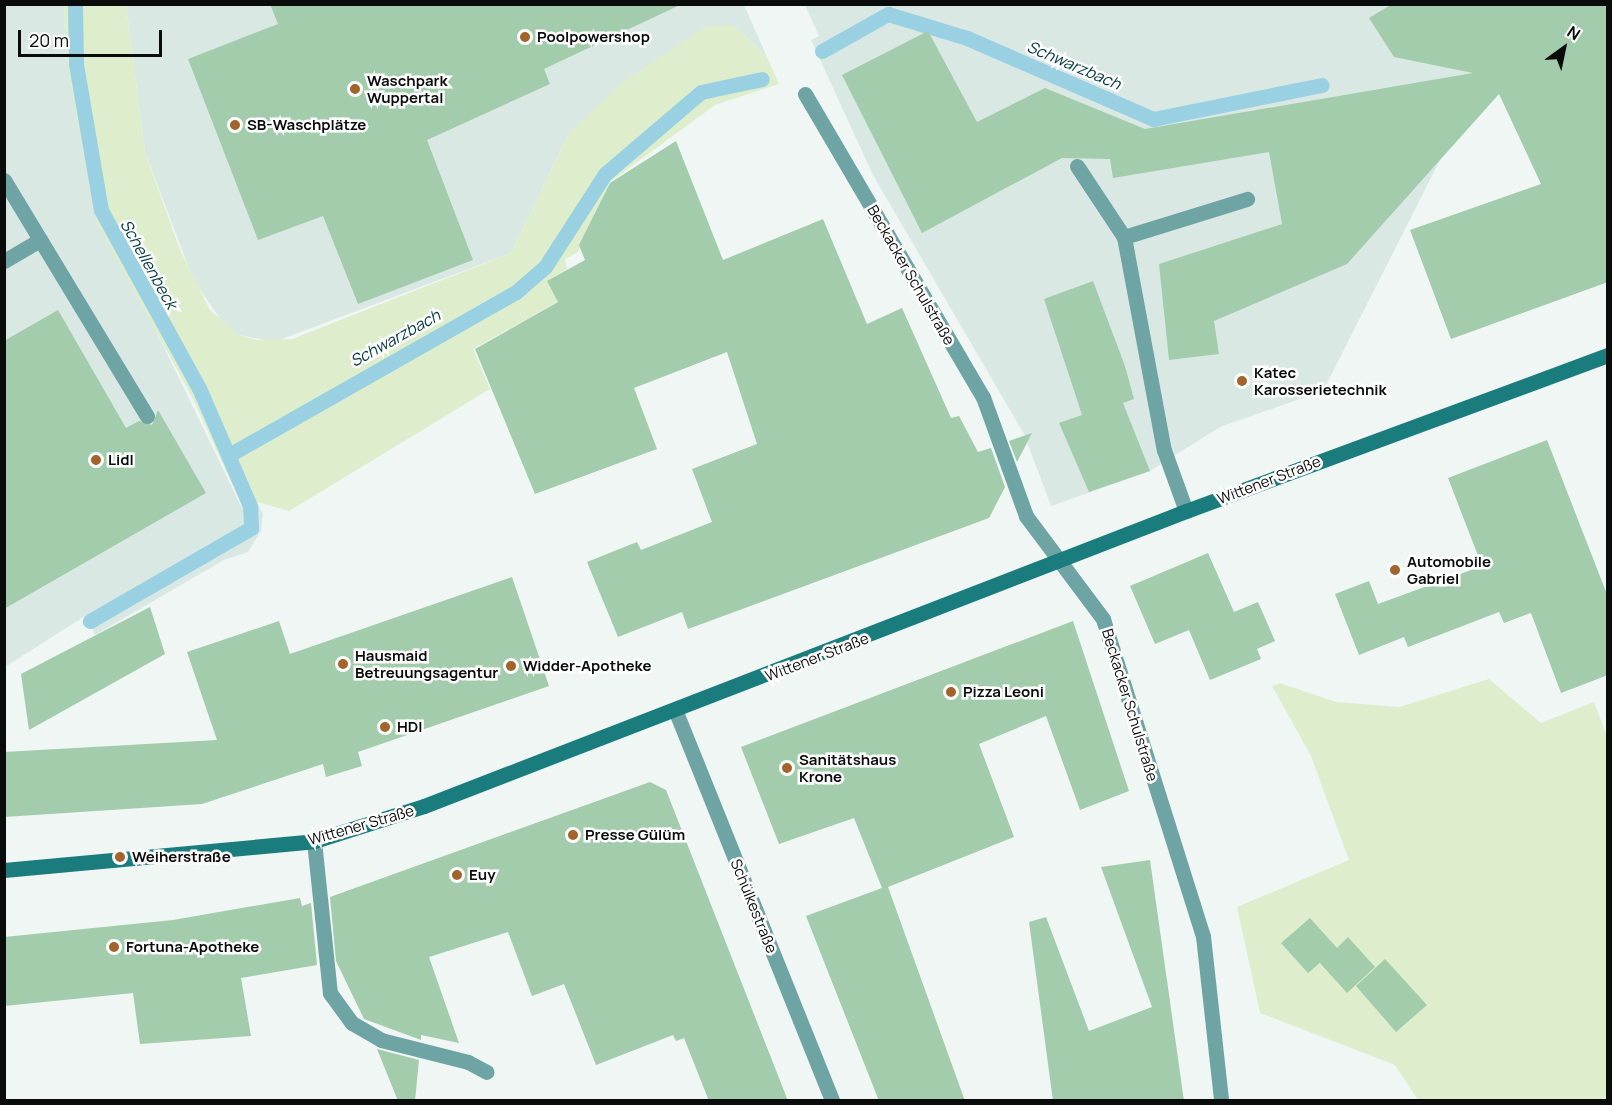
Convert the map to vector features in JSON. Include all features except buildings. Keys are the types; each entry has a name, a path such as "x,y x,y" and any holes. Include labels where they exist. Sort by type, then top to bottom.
{"street":[{"name":"Beckacker Schulstraße","path":"805,94 983,397 1026,516 1103,619 1203,936 1221,1101"},
{"path":"1077,166 1124,237 1164,450 1186,511"},
{"path":"4,180 147,416"},
{"path":"1124,237 1246,199"},
{"path":"4,261 40,240"},
{"name":"Wittener Straße","path":"4,870 314,841 424,807 676,712 1186,511 1608,355"},
{"name":"Schülkestraße","path":"676,712 832,1101"},
{"path":"314,841 330,993 352,1023 381,1040 468,1062 487,1072"}],"shaded area":[{"path":"1607,4 1500,92 1440,160 1323,391 1220,427 1150,471 1051,506 1024,434 873,175 811,40 819,36 805,5"},
{"path":"5,5 64,5 66,58 146,310 241,506 257,502 263,514 261,531 248,552 224,560 95,635 85,616 5,667"},
{"path":"126,5 744,5 767,57 733,25 569,133 511,253 274,342 239,335 222,322 193,279 145,152"}],"green space":[{"path":"64,5 126,5 145,152 180,250 210,310 239,335 257,340 292,339 511,253 569,133 624,81 707,26 733,25 767,57 779,84 715,105 610,182 578,252 565,259 567,269 547,281 559,301 473,349 490,389 289,511 257,502 242,506 193,399 96,221 66,58"},
{"path":"1489,679 1541,723 1594,702 1608,739 1607,1100 1418,1100 1395,1065 1260,1013 1237,907 1349,860 1311,756 1272,686 1280,683 1336,702 1399,707"}],"waterway":[{"name":"Schellenbeck","path":"75,4 76,64 101,210 199,388 250,506 251,528 90,621"},
{"name":"Schwarzbach","path":"822,51 888,14 967,38 1153,119 1322,85"},
{"name":"Schwarzbach","path":"229,455 516,292 545,267 605,174 701,92 762,79"}],"place":[{"name":"Poolpowershop","path":"525,37"},
{"name":"Waschpark Wuppertal","path":"355,89"},
{"name":"SB-Waschplätze","path":"235,125"},
{"name":"Katec Karosserietechnik","path":"1242,381"},
{"name":"Lidl","path":"96,460"},
{"name":"Automobile Gabriel","path":"1395,570"},
{"name":"Hausmaid Betreuungsagentur","path":"343,664"},
{"name":"Widder-Apotheke","path":"511,666"},
{"name":"Pizza Leoni","path":"951,692"},
{"name":"HDI","path":"385,727"},
{"name":"Sanitätshaus Krone","path":"787,768"},
{"name":"Presse Gülüm","path":"573,835"},
{"name":"Weiherstraße","path":"120,857"},
{"name":"Euy","path":"457,875"},
{"name":"Fortuna-Apotheke","path":"114,947"}]}
